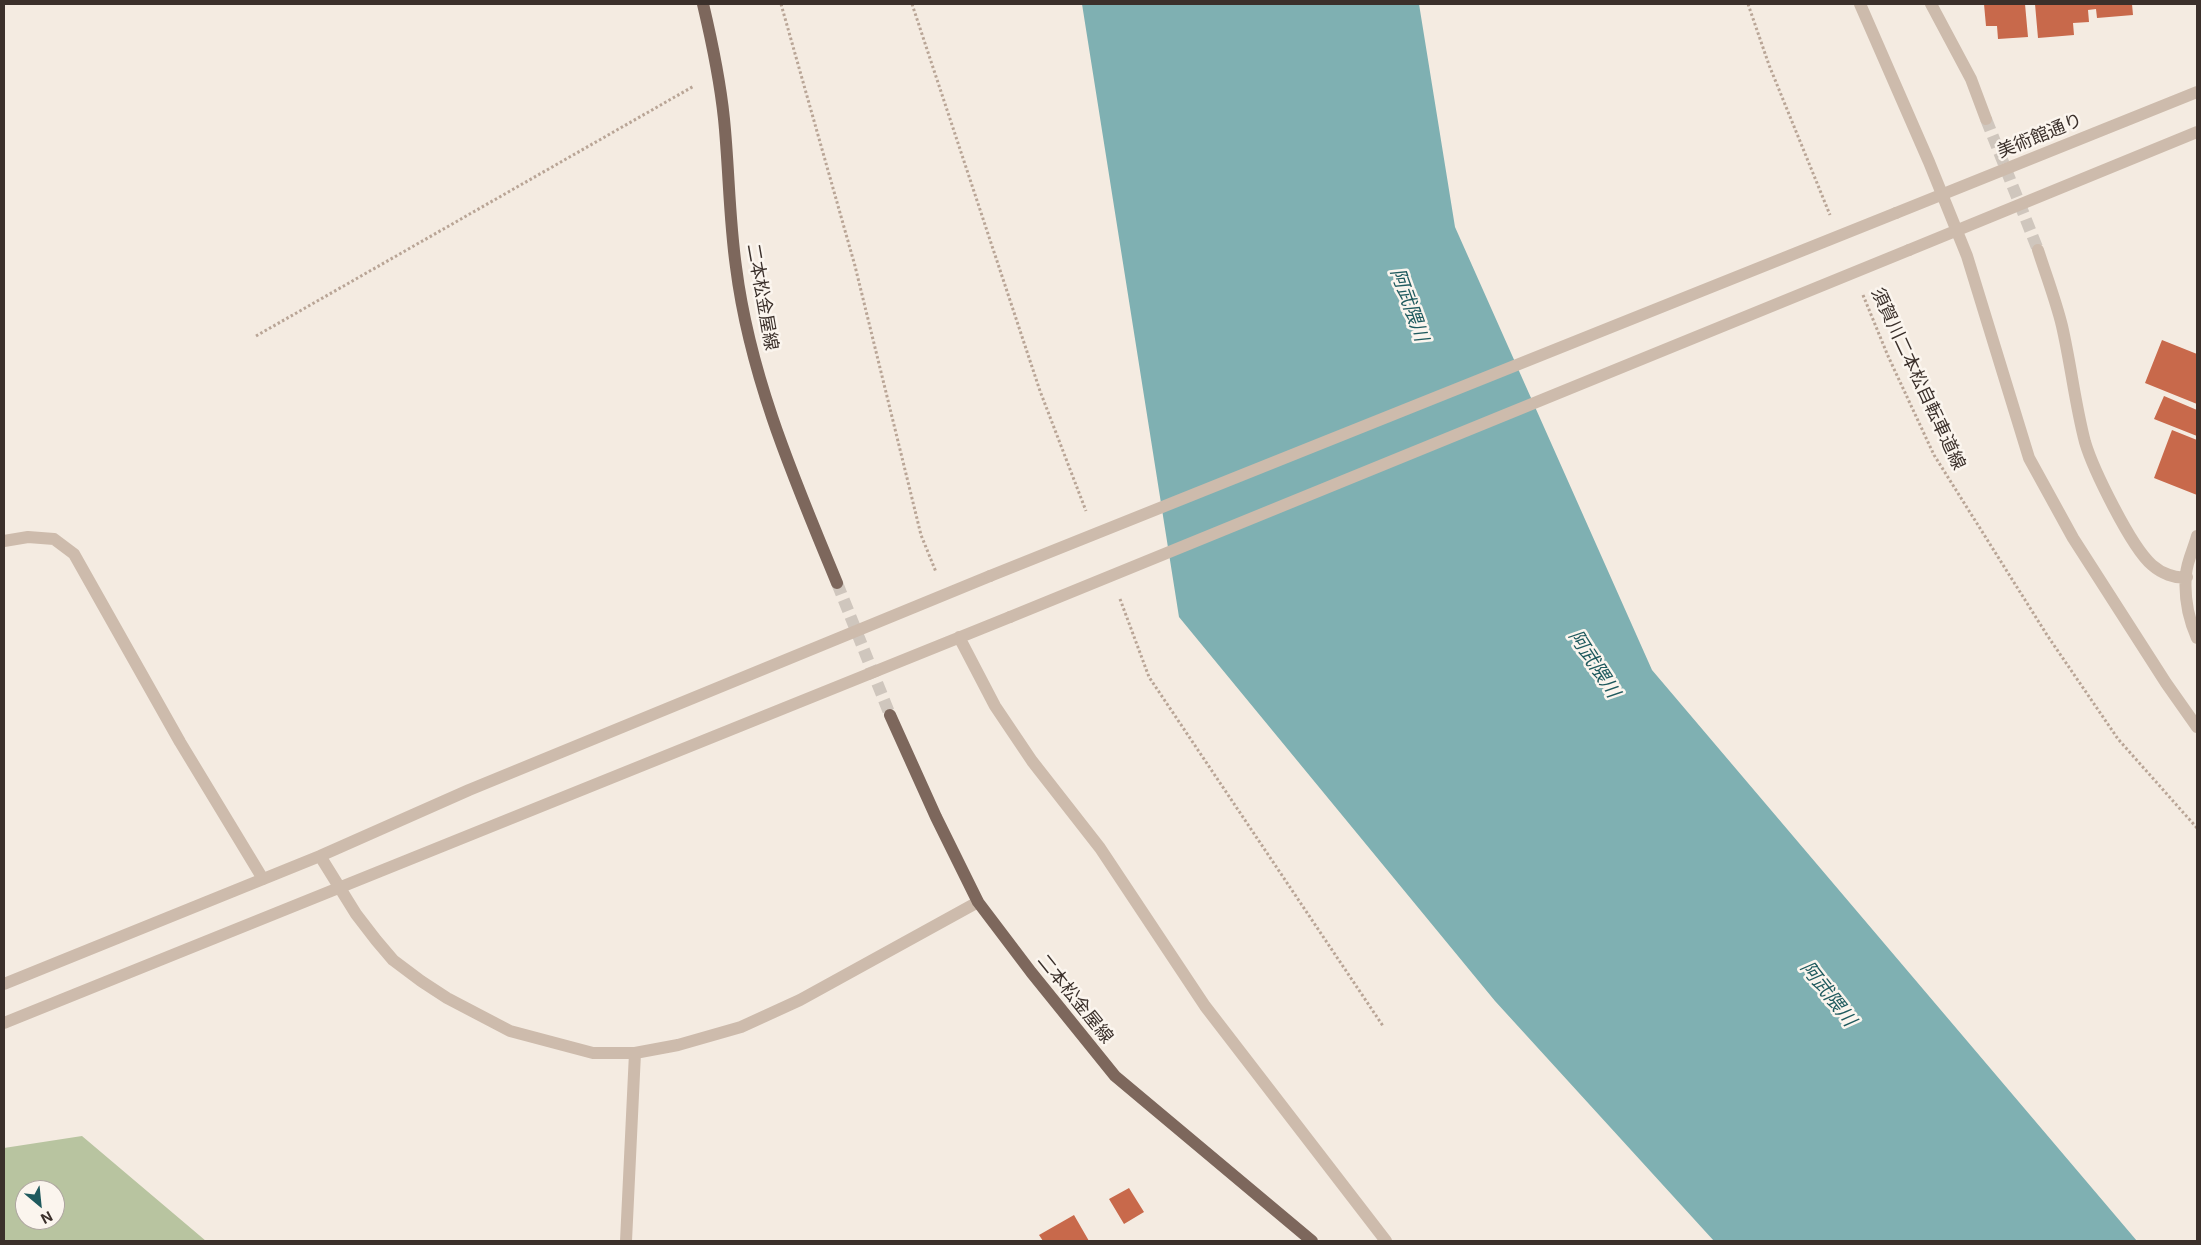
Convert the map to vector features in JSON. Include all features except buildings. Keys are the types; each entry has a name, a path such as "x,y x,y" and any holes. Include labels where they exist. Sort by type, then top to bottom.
{"main road":[{"name":"二本松金屋線","path":"703,4 724,118 736,267 748,337 767,403 789,467 838,583"},
{"name":"二本松金屋線","path":"890,714 936,817 978,902 1115,1076 1312,1241"}],"street":[{"path":"1860,4 1967,256 2029,458 2073,538 2197,727"},
{"path":"1931,4 1971,79 1986,120"},
{"name":"美術館通り","path":"4,984 320,856 470,790 945,593 2197,92"},
{"path":"4,1023 1010,617 2197,132"},
{"path":"2038,250 2062,326 2086,442 2092,462 2134,542 2152,565 2165,573 2179,578 2187,577"},
{"path":"2197,536 2187,577 2187,607 2197,638"},
{"path":"4,541 28,537 54,539 74,554 180,742 263,879"},
{"path":"959,637 995,706 1032,761 1100,848 1205,1006 1386,1241"},
{"path":"320,856 356,914 393,960 447,998 510,1031 593,1053 635,1053 678,1045 741,1027 800,1000 978,902"},
{"path":"626,1241 635,1053"}],"path":[{"path":"781,4 855,266 921,535 945,593"},
{"path":"1748,4 1769,65 1832,220"},
{"path":"256,336 717,73"},
{"name":"須賀川二本松自転車道線","path":"1862,292 1888,356 1934,455 2047,635 2118,739 2197,828"}],"green space":[{"path":"82,1136 206,1241 4,1241 4,1148"}],"water":[{"name":"阿武隈川","path":"1082,4 1419,4 1455,227 1652,670 2137,1241 1714,1241 1495,1001 1179,617"}],"tunnel":[{"path":"1986,119 2038,250"},
{"path":"837,583 890,715"}]}
